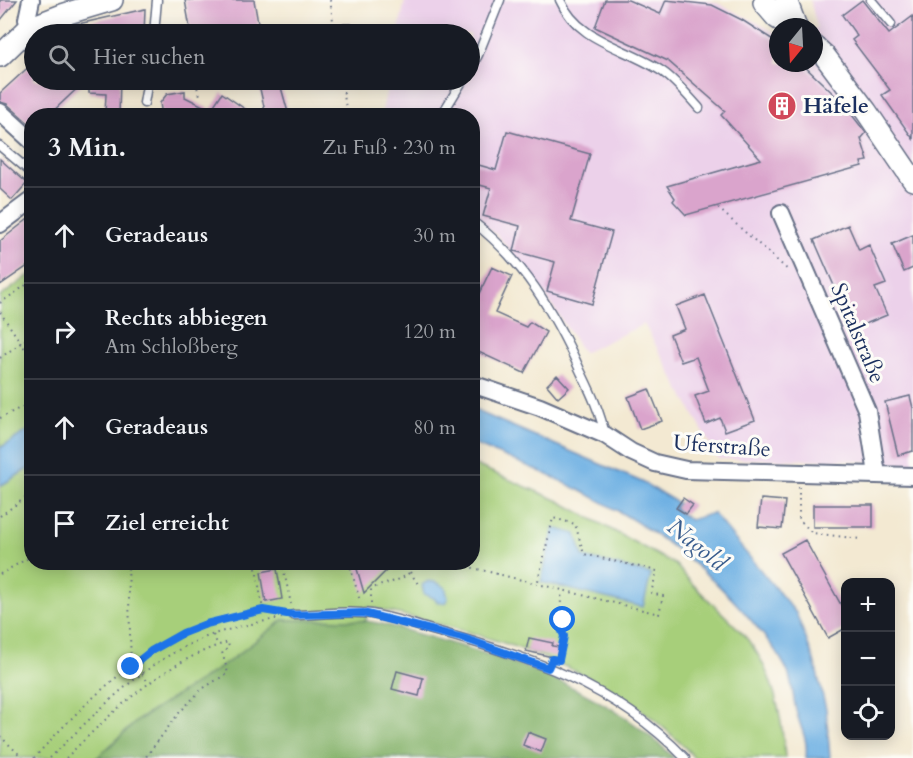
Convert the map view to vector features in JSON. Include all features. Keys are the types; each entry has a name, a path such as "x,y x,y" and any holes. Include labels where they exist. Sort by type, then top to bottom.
{"street":[{"path":"28,24 31,0"},
{"path":"39,24 112,0"},
{"path":"786,0 793,18"},
{"path":"762,1 777,18"},
{"path":"0,56 24,33"},
{"path":"823,54 910,166"},
{"path":"0,112 24,134"},
{"path":"0,224 24,206"},
{"name":"Spitalstraße","path":"781,213 867,411 877,474"},
{"name":"Uferstraße","path":"480,387 540,407 605,435 631,452 655,463 686,470 913,476"}],"lane":[{"path":"155,24 157,0"},
{"path":"480,50 500,0"},
{"path":"560,0 566,14 582,30 664,72 699,108"},
{"path":"871,0 891,24"},
{"path":"144,103 146,90"},
{"path":"446,108 457,90"},
{"path":"0,146 24,166"},
{"path":"480,226 493,236 523,269 551,310 600,414 605,435"},
{"path":"293,615 366,614 466,639 548,668 598,690 624,705 655,729 685,758"}],"path":[{"path":"330,0 334,24"},
{"path":"198,90 200,95"},
{"path":"343,90 346,108"},
{"path":"718,208 796,278"},
{"path":"0,303 24,286"},
{"path":"0,312 24,347"},
{"path":"0,358 24,341"},
{"path":"0,413 1,417 24,406"},
{"path":"799,473 799,519 812,532 860,538"},
{"path":"0,516 24,499"},
{"path":"479,570 537,585 659,614 663,596 651,593 657,571 584,554 575,524 553,518 537,585"},
{"path":"0,574 24,560"},
{"path":"128,570 131,667 137,676"},
{"path":"256,570 263,610"},
{"path":"284,570 293,615"},
{"path":"352,570 366,614"},
{"path":"366,614 371,588 401,580 410,572 418,584"},
{"path":"548,668 552,659 559,660 564,636 561,629 563,620 559,611 562,591"},
{"path":"34,758 80,708 151,651 183,633 206,624 263,610 293,615"},
{"path":"50,758 137,676 174,653 213,635 253,623 293,615"},
{"path":"213,635 218,645"},
{"path":"66,758 99,725 149,683 184,661 228,642 229,648 222,652 228,673 201,689 179,713 145,758"},
{"path":"142,674 149,683"},
{"path":"0,736 23,758"}],"shaded area":[{"path":"405,0 702,0 715,2 769,29 769,72 823,72 823,18 815,18 810,0 913,0 913,466 845,460 718,459 644,324 583,353 539,285 498,236 480,222 480,108 383,108 387,90 480,90 480,24 400,24"}],"green space":[{"path":"24,279 24,433 0,448 0,297"},
{"path":"480,467 559,501 676,565 743,634 762,662 778,708 785,758 694,758 673,736 635,705 601,684 564,666 485,637 368,607 366,621 283,620 223,666 138,720 97,758 0,758 0,486 24,471 24,570 480,570"},
{"path":"283,620 375,622 468,648 532,670 593,698 622,715 674,758 97,758 138,720 223,666"}],"water":[{"name":"Nagold","path":"480,412 642,482 678,503 674,508 690,520 713,513 796,613 814,660 826,709 830,758 806,758 805,740 787,670 762,633 716,583 685,556 619,512 584,492 480,447"},
{"path":"24,433 24,471 0,486 0,448"},
{"path":"554,528 576,534 583,557 651,574 643,607 541,582"},
{"path":"428,581 445,587 448,598 445,603 437,602 434,598 424,594 422,585"}],"building":[{"path":"0,0 17,0 0,21"},
{"path":"185,0 254,0 258,24 189,24"},
{"name":"Häfele","path":"605,0 628,0 660,14 666,0 712,5 769,37 769,72 810,72 841,101 866,133 861,139 868,161 861,162 862,166 686,215 673,201 675,198 667,186 761,159 721,115 725,111 668,61 595,27"},
{"path":"862,0 889,34 913,16 913,139 882,95 890,90 852,40 857,36 842,15"},
{"path":"145,9 144,24 78,24"},
{"path":"24,71 24,90 75,90 56,108 24,108 24,119 7,104 0,102 0,93"},
{"path":"89,90 120,90 119,108 105,108 106,94 89,93"},
{"path":"260,90 282,90 287,108 264,108"},
{"path":"185,91 185,97 207,108 161,108 160,103 167,94"},
{"path":"222,93 244,108 212,108"},
{"path":"507,131 590,154 571,221 612,232 592,304 547,291 555,262 514,251 520,226 483,216 491,188 480,185 480,165 496,170"},
{"path":"0,159 24,180 24,186 12,200 0,189"},
{"path":"24,222 24,268 0,285 0,241"},
{"path":"848,225 859,250 869,245 886,284 875,288 887,315 853,329 814,240"},
{"path":"913,235 913,268 904,272 892,244"},
{"path":"492,267 512,276 495,313 526,327 530,322 546,332 524,373 480,353 480,292"},
{"path":"705,295 755,420 725,431 720,418 706,424 695,396 709,391 696,357 681,362 670,335 685,329 676,306"},
{"path":"557,375 569,388 558,398 547,385"},
{"path":"649,389 662,421 640,429 628,397"},
{"path":"910,396 913,408 913,451 898,455 885,402"},
{"path":"683,498 693,505 686,514 676,508"},
{"path":"761,499 785,501 782,529 758,527"},
{"path":"813,505 873,505 873,527 813,527"},
{"path":"805,540 841,605 841,631 828,638 781,553"},
{"path":"277,570 282,599 266,602 261,572"},
{"path":"357,570 387,570 364,593"},
{"path":"529,638 553,643 552,646 559,647 557,658 526,651"},
{"path":"397,671 423,678 419,696 392,689"},
{"path":"528,732 546,739 541,752 523,745"}],"place":[{"name":"Häfele","path":"782,106"}],"route":[{"path":"131,667 151,651 183,633 206,624 263,610 293,615 363,613 466,639 548,668 552,659 559,660 564,636 561,629 563,620"}]}
